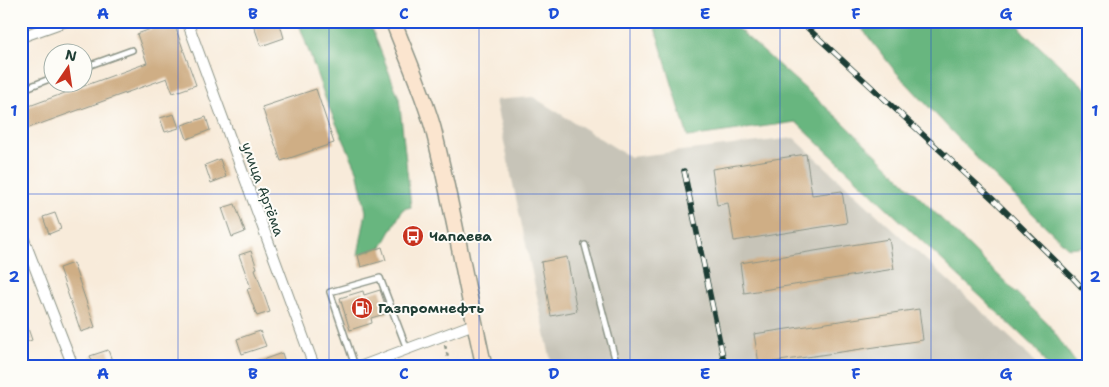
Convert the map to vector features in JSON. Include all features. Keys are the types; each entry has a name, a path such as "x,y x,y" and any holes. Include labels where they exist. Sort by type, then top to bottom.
{"main road":[{"path":"393,21 432,126 452,206 455,231 484,366"}],"street":[{"path":"21,37 66,21"},
{"name":"улица Артёма","path":"187,21 314,366"},
{"path":"21,232 73,366"},
{"path":"362,366 474,324"}],"lane":[{"path":"92,64 132,50"},
{"path":"21,90 42,82"},
{"path":"585,245 617,366"},
{"path":"355,366 330,292 380,278 407,349"}],"path":[{"path":"443,335 450,366"}],"shaded area":[{"path":"533,97 630,157 794,138 1031,357 1037,366 552,366 495,100"}],"green space":[{"path":"298,21 369,21 399,98 411,207 403,209 382,247 358,255 366,212 357,170 327,103"},
{"path":"653,21 729,21 846,125 1048,324 1078,366 1047,366 1037,350 796,122 688,137"},
{"path":"856,21 1017,21 1023,32 1088,90 1088,246 1068,248 989,171 895,71"}],"building":[{"path":"173,21 196,85 173,93 167,78 26,129 21,117 21,109 68,92 92,92 92,83 147,63 137,34"},
{"path":"252,21 279,21 284,38 261,46"},
{"path":"316,89 334,143 281,161 262,107"},
{"path":"174,114 179,128 165,132 160,118"},
{"path":"206,117 210,130 187,139 182,125"},
{"path":"806,154 812,195 842,191 847,223 734,241 728,203 717,205 712,169"},
{"path":"220,159 226,177 211,183 205,165"},
{"path":"235,204 245,232 232,237 222,208"},
{"path":"55,213 61,229 49,234 43,217"},
{"path":"889,239 894,269 744,293 740,263"},
{"path":"382,247 386,260 361,267 358,255"},
{"path":"251,251 257,268 255,269 270,312 257,316 247,289 251,288 239,255"},
{"path":"567,257 577,311 551,316 541,262"},
{"path":"73,263 95,327 81,332 59,268"},
{"path":"380,290 388,313 371,318 372,323 350,330 340,298 363,291 364,295"},
{"path":"919,309 923,340 759,364 754,334"},
{"path":"21,314 23,314 32,340 21,344"},
{"path":"260,331 266,346 242,354 237,339"},
{"path":"108,350 114,366 94,366 90,356"},
{"path":"282,353 286,366 251,366 251,364"}],"railway":[{"path":"800,21 996,202 1088,294"},
{"path":"684,171 725,366"}],"place":[{"name":"Чапаева","path":"413,236"},
{"name":"Газпромнефть","path":"362,308"}]}
